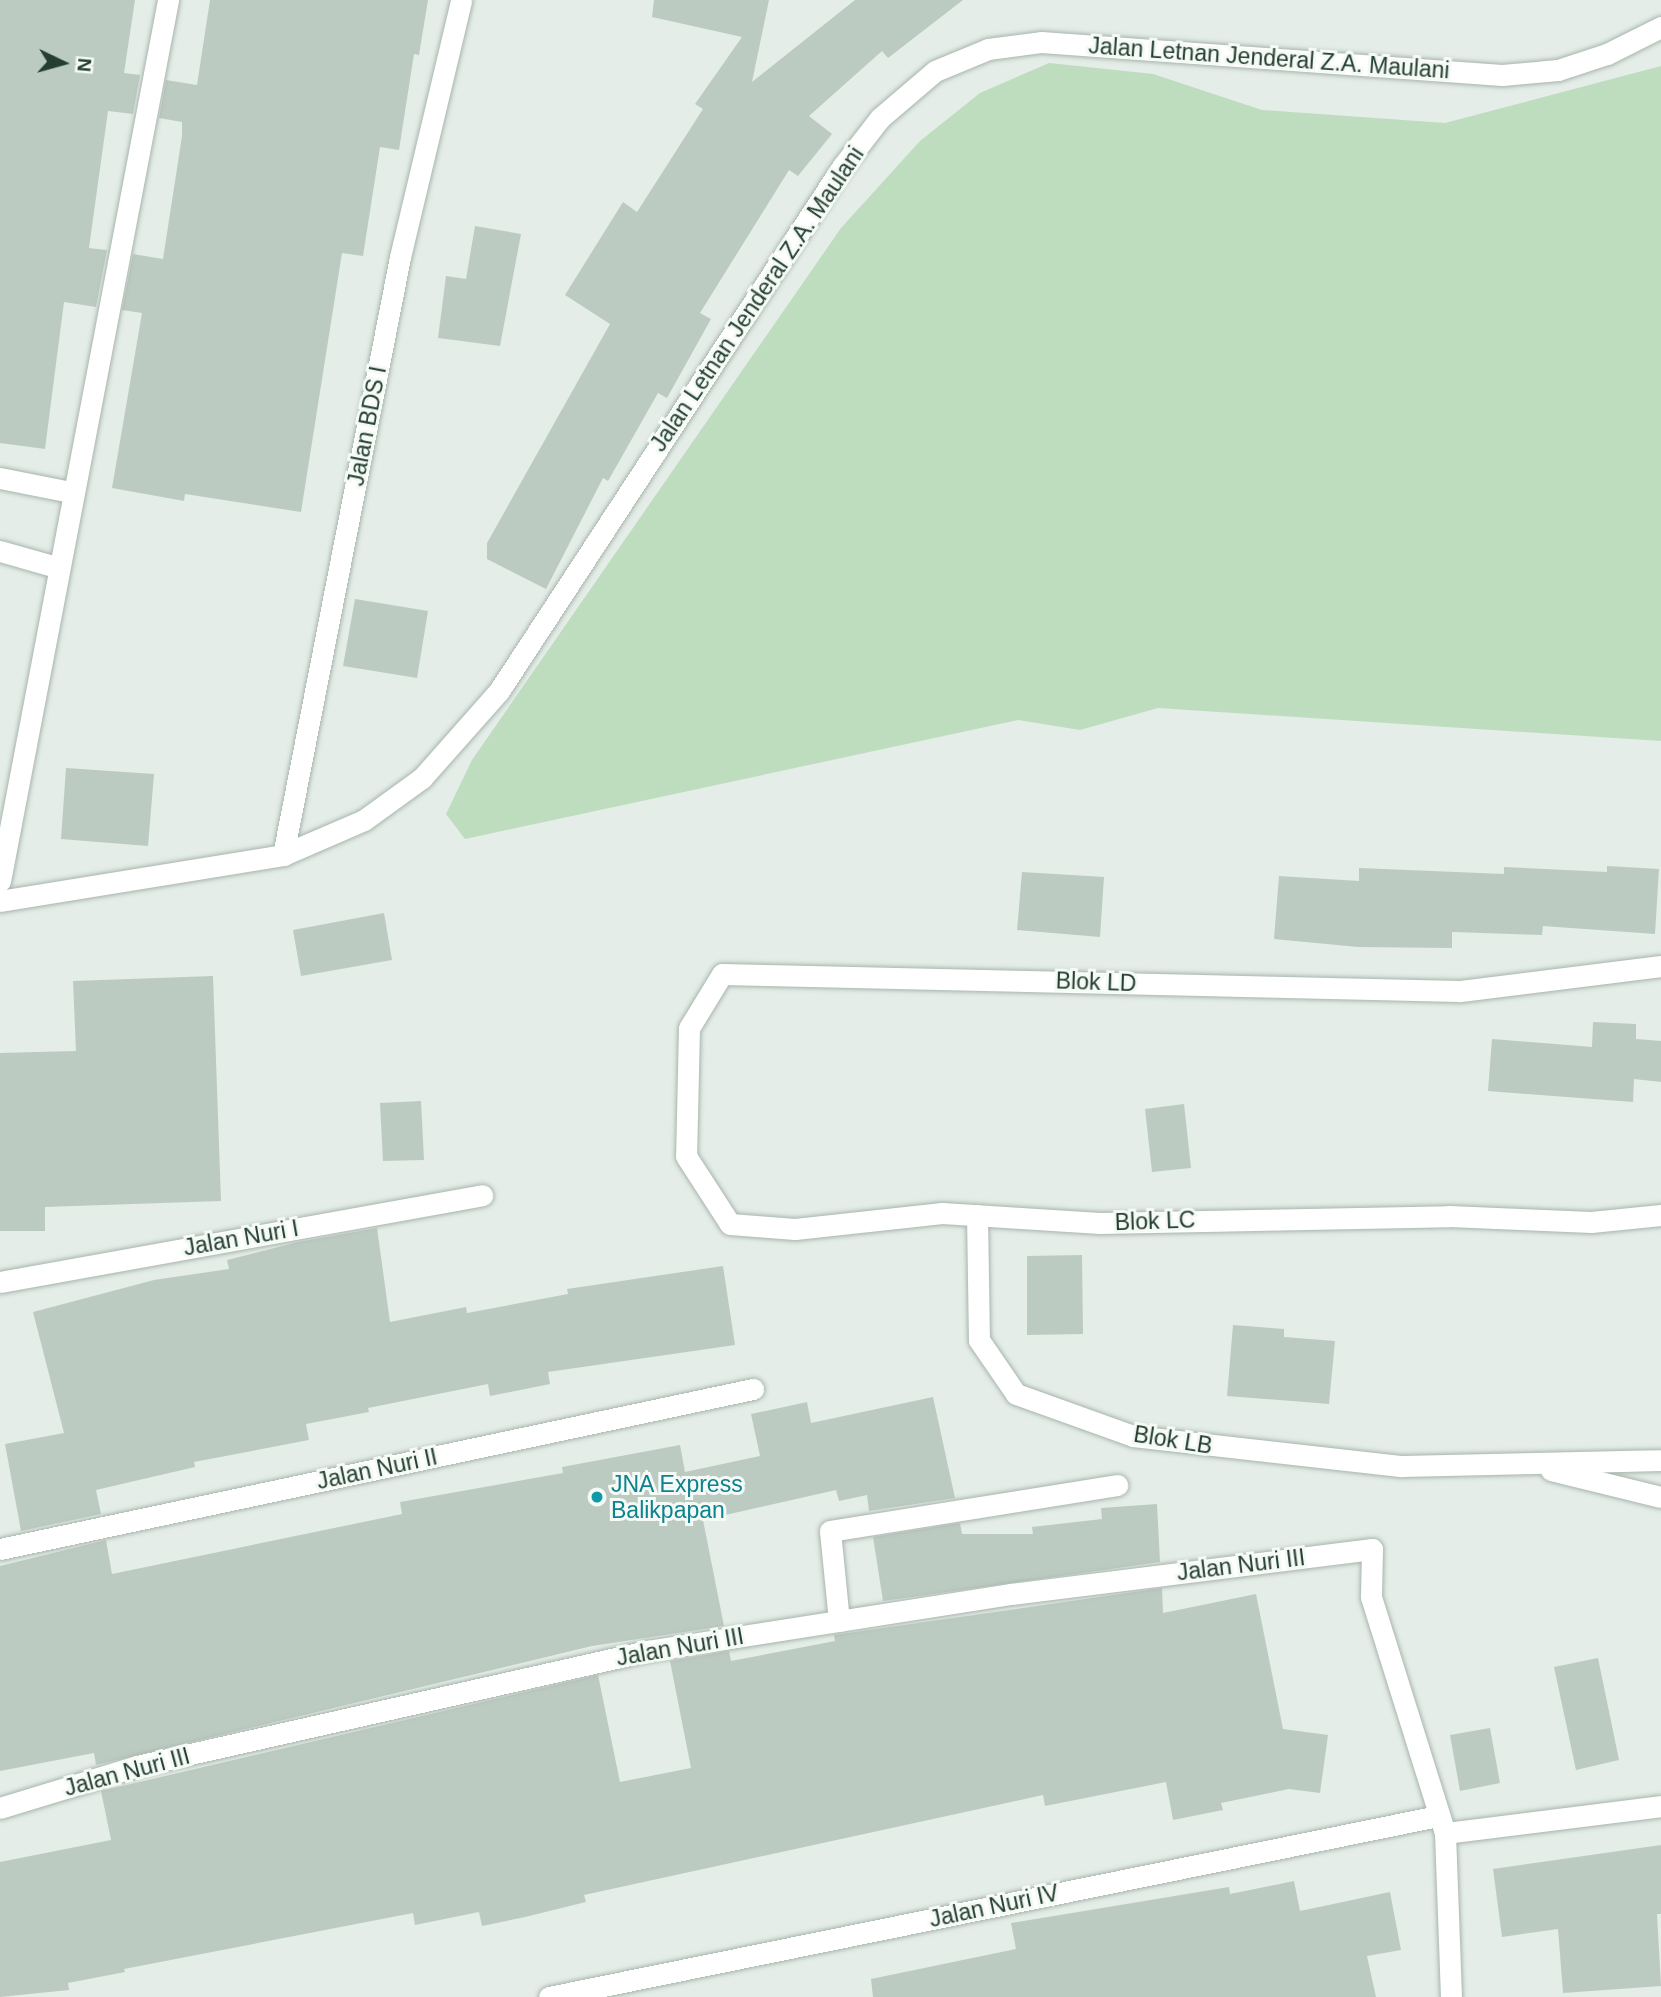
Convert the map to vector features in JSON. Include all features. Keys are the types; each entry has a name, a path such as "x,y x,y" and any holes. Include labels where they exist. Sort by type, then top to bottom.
{"street":[{"path":"0,881 56,567 168,0"},
{"name":"Jalan BDS I","path":"283,855 400,257 461,0"},
{"name":"Jalan Letnan Jenderal Z.A. Maulani","path":"0,901 283,855 364,820 422,778 499,691 842,167 880,118 935,71 988,49 1041,42 1502,75 1582,62 1661,27"},
{"path":"0,478 71,492"},
{"path":"0,551 56,567"},
{"name":"Blok LD","path":"686,1156 689,1028 722,974 1459,991 1661,966"},
{"name":"Blok LC","path":"686,1156 730,1224 796,1229 942,1213 1100,1223 1449,1216 1591,1222 1661,1215"},
{"name":"Jalan Nuri I","path":"0,1282 482,1195"},
{"name":"Blok LB","path":"977,1215 979,1340 1016,1394 1133,1436 1402,1466 1661,1460"},
{"name":"Jalan Nuri II","path":"0,1549 753,1389"},
{"name":"Blok LB","path":"1525,1463 1661,1497"},
{"path":"839,1621 830,1531 1117,1485"},
{"name":"Jalan Nuri III","path":"0,1808 137,1766 620,1657 1012,1594 1372,1549 1371,1597 1442,1824"},
{"name":"Jalan Nuri IV","path":"550,1997 1442,1824 1661,1806"},
{"path":"1442,1824 1451,1997"}],"green space":[{"path":"1049,63 1153,74 1262,110 1445,123 1661,66 1661,741 1158,708 1080,730 1018,720 465,839 446,814 472,760 841,228 920,141 980,93"}],"building":[{"path":"0,0 135,0 124,73 140,75 133,114 108,111 89,248 107,250 96,307 64,302 45,449 0,443"},
{"path":"210,0 428,0 419,55 414,54 399,150 380,147 363,256 342,253 301,512 185,494 184,501 112,488 142,313 122,310 133,254 163,259 182,136 182,122 159,118 166,80 197,85"},
{"path":"654,0 769,0 752,82 855,0 963,0 888,58 882,51 809,116 832,134 798,176 789,170 700,313 711,319 667,398 658,393 608,481 603,478 546,589 487,559 487,543 610,324 565,295 623,202 637,212 703,109 695,104 742,37 652,17"},
{"path":"475,226 521,234 500,346 438,338 446,276 466,279"},
{"path":"355,599 428,611 417,678 343,666"},
{"path":"66,768 154,774 148,846 61,839"},
{"path":"1607,866 1659,869 1655,934 1543,926 1542,935 1452,932 1452,948 1358,947 1274,939 1279,876 1359,881 1359,868 1504,874 1504,867 1607,872"},
{"path":"1022,872 1104,877 1100,937 1017,930"},
{"path":"384,913 392,960 301,976 293,930"},
{"path":"213,976 221,1201 45,1207 45,1231 0,1231 0,1053 76,1051 73,981"},
{"path":"1593,1022 1636,1024 1636,1039 1661,1041 1661,1082 1634,1079 1633,1102 1488,1091 1492,1039 1592,1047"},
{"path":"421,1101 424,1160 383,1161 380,1103"},
{"path":"1184,1104 1191,1168 1152,1172 1145,1109"},
{"path":"377,1228 390,1322 466,1307 467,1313 568,1294 567,1289 723,1266 735,1345 548,1372 550,1384 490,1396 488,1384 368,1408 369,1412 306,1424 309,1440 194,1462 195,1467 96,1490 101,1514 21,1531 5,1444 64,1433 33,1312 154,1280 229,1269 227,1260 298,1242"},
{"path":"1082,1255 1083,1334 1027,1335 1027,1256"},
{"path":"1233,1325 1284,1329 1284,1337 1335,1341 1329,1404 1227,1396"},
{"path":"933,1397 955,1498 869,1511 867,1495 839,1501 836,1490 703,1520 724,1626 592,1646 96,1765 94,1753 0,1771 0,1566 106,1540 112,1574 402,1514 400,1502 563,1473 562,1467 680,1445 685,1472 760,1456 751,1414 807,1402 811,1423"},
{"path":"1157,1504 1160,1562 883,1601 873,1537 960,1523 962,1534 1033,1534 1032,1527 1102,1519 1101,1508"},
{"path":"1162,1588 1163,1613 1256,1594 1283,1729 1328,1735 1320,1793 1289,1789 1221,1803 1223,1810 1173,1820 1166,1782 1045,1806 1043,1795 584,1895 586,1902 482,1926 479,1912 415,1925 413,1913 124,1969 125,1972 68,1983 69,1990 0,1997 0,1862 111,1840 101,1791 598,1675 620,1782 691,1768 670,1661 729,1651 731,1661 835,1641 834,1635"},
{"path":"1598,1658 1619,1760 1576,1770 1554,1667"},
{"path":"1490,1728 1500,1783 1460,1791 1450,1735"},
{"path":"1661,1845 1661,1914 1657,1914 1661,1986 1563,1993 1558,1929 1502,1937 1493,1869"},
{"path":"1294,1881 1300,1911 1390,1892 1401,1950 1367,1956 1376,1997 873,1997 871,1979 1016,1949 1011,1923 1229,1887 1230,1894"}],"place":[{"name":"JNA Express Balikpapan","path":"597,1497"}]}
